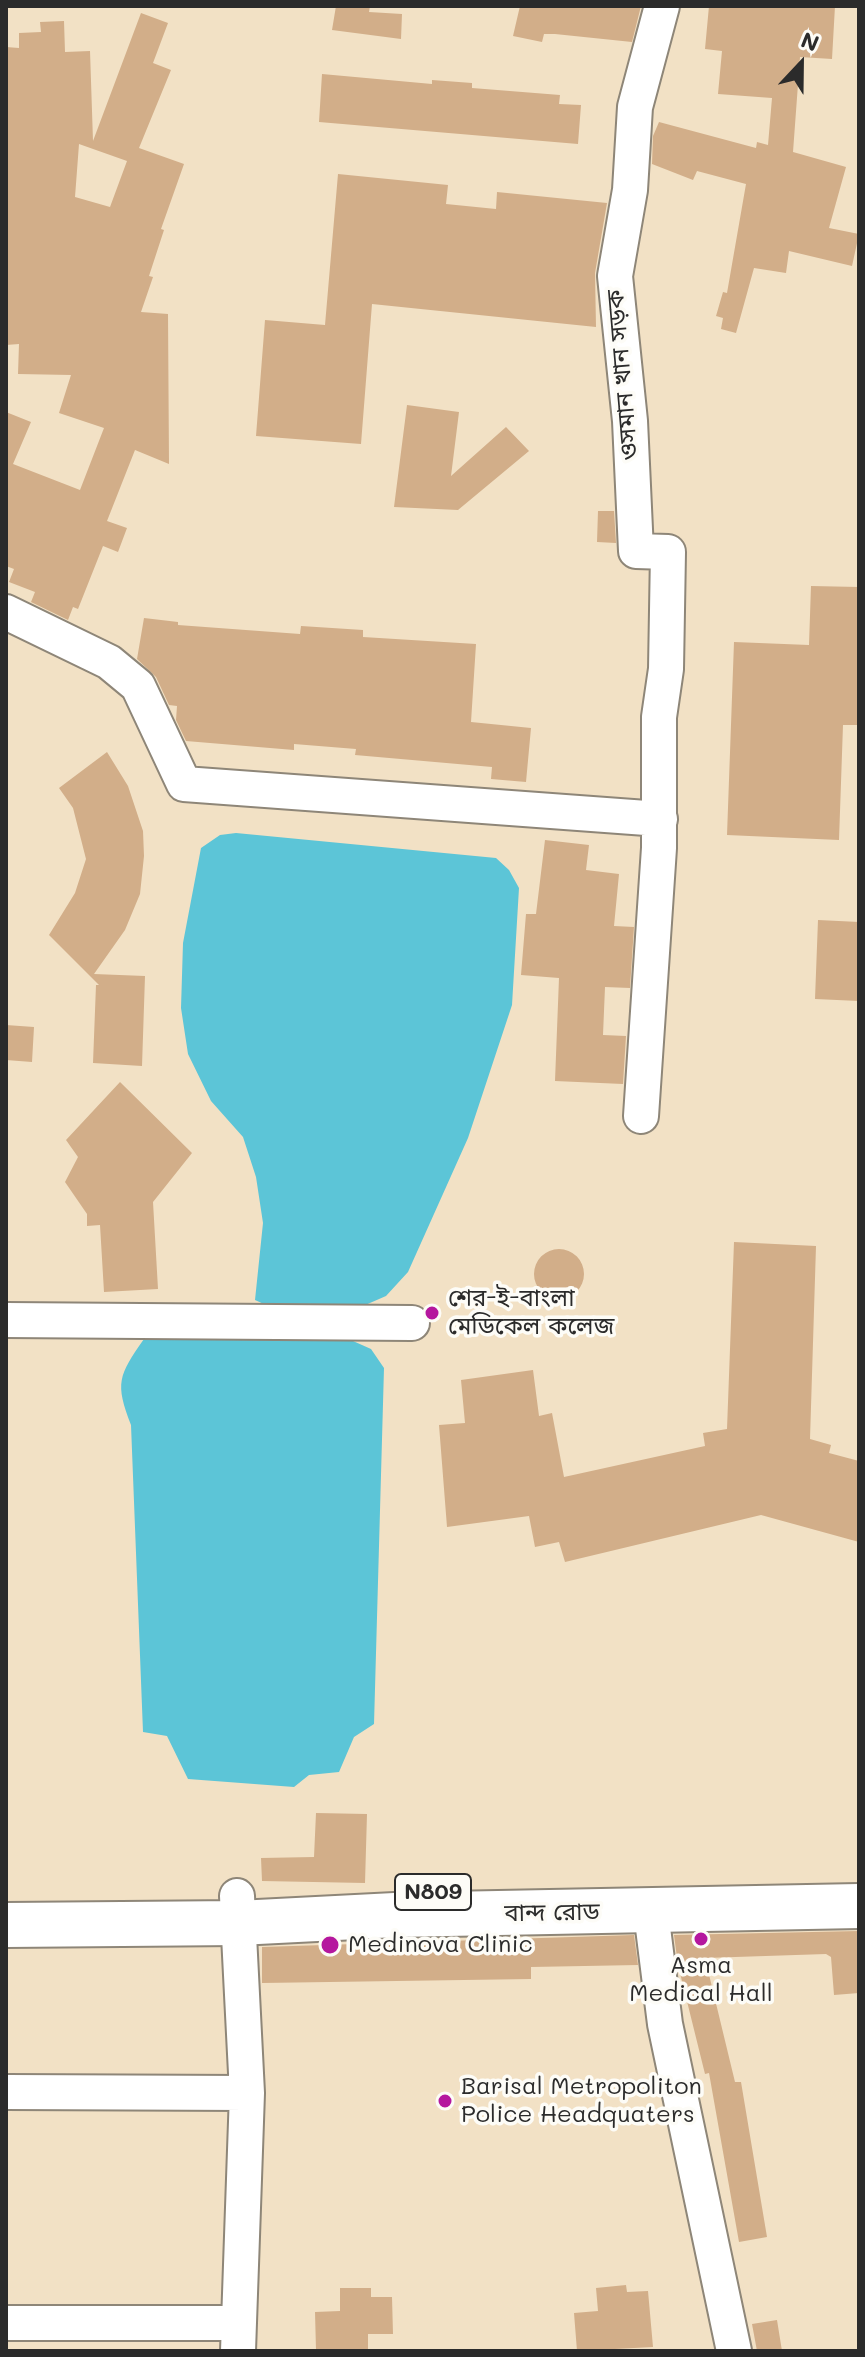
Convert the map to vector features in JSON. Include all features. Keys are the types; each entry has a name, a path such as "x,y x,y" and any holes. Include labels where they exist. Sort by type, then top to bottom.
{"highway":[{"name":"বান্দ রোড","path":"6,1925 238,1910 859,1879"},
{"name":"বান্দ রোড","path":"6,1897 395,1915 859,1906"}],"street":[{"name":"ওসমান খান সড়ক","path":"660,819 659,717 666,669 668,552 636,551 630,421 615,276 630,190 635,107 662,6"},
{"path":"6,612 109,662 138,686 184,784 660,819 641,1116"},
{"path":"6,1320 412,1323"},
{"path":"6,2323 239,2337 247,2093 238,1910"},
{"path":"651,1912 665,2024 734,2351"},
{"path":"6,2092 247,2093"}],"water":[{"path":"236,833 496,858 509,870 519,888 512,1005 468,1138 408,1272 386,1296 363,1306 277,1310 255,1300 263,1223 256,1177 243,1137 211,1101 188,1054 181,1008 183,943 201,848 220,835"},
{"path":"344,1337 371,1349 384,1368 374,1724 354,1737 339,1772 309,1775 294,1787 188,1779 167,1736 143,1732 131,1425 121,1389 124,1371 144,1339"}],"building":[{"path":"336,6 370,6 369,12 402,14 401,39 332,30"},
{"path":"520,6 641,6 632,42 544,34 542,42 513,36"},
{"path":"709,6 835,6 832,59 800,57 793,152 846,167 829,228 859,234 852,266 789,251 786,273 754,268 736,333 721,329 723,318 716,316 723,292 727,293 746,184 697,171 693,180 652,164 653,136 659,122 756,148 757,142 768,145 772,98 718,94 722,51 705,49"},
{"path":"141,13 168,23 153,63 171,70 139,148 184,164 161,229 164,230 149,276 153,277 141,312 168,314 169,464 135,450 107,521 127,528 118,552 103,546 78,609 73,607 68,620 31,602 35,592 9,582 14,569 6,566 6,412 31,422 13,464 80,490 104,428 59,413 71,375 18,374 19,344 6,345 6,47 19,48 19,33 41,32 40,22 64,21 65,52 90,51 93,141","holes":["79,144 127,161 110,207 75,197"]},
{"path":"322,74 432,84 432,80 472,83 472,88 560,95 559,104 581,105 578,144 319,122"},
{"path":"338,174 448,185 446,204 496,209 497,192 607,203 595,273 596,327 372,304 361,444 256,436 265,320 325,325"},
{"path":"407,405 459,412 451,476 506,427 529,451 458,510 394,507"},
{"path":"598,511 614,511 616,543 597,542"},
{"path":"811,586 859,587 859,725 843,725 839,840 727,835 734,642 809,645"},
{"path":"144,618 178,622 178,625 300,634 301,626 363,630 363,637 476,644 471,722 531,728 526,782 491,779 492,767 355,755 356,749 294,744 294,750 186,741 176,720 177,706 169,705 156,677 137,659"},
{"path":"107,752 128,786 143,831 144,856 140,894 125,930 94,974 145,976 142,1066 93,1063 96,985 99,985 49,935 75,893 86,859 73,808 59,788"},
{"path":"545,840 589,845 586,870 619,874 614,926 634,927 630,988 605,987 603,1035 626,1036 623,1084 555,1081 559,978 521,975 526,914 536,914"},
{"path":"818,920 859,922 859,1001 815,999"},
{"path":"6,1025 34,1027 32,1062 6,1060"},
{"path":"120,1082 192,1153 153,1202 158,1289 104,1292 100,1225 87,1226 87,1214 65,1182 78,1157 66,1140"},
{"path":"734,1242 816,1246 810,1439 831,1445 829,1453 859,1461 859,1542 761,1515 565,1562 559,1542 535,1547 529,1516 447,1527 439,1425 465,1423 461,1380 533,1370 539,1416 552,1413 564,1477 705,1446 703,1433 727,1429"},
{"path":"559,1249 577,1256 584,1274 577,1292 559,1299 541,1292 534,1274 541,1256"},
{"path":"316,1813 367,1814 365,1883 262,1881 261,1858 314,1857"},
{"path":"859,1931 859,1993 834,1995 831,1957 826,1954 705,1958 735,2082 741,2082 767,2237 739,2242 709,2073 705,2074 678,1965 674,1935"},
{"path":"634,1935 638,1965 531,1967 531,1979 262,1983 262,1947"},
{"path":"626,2285 627,2292 648,2291 653,2347 577,2351 574,2313 598,2311 596,2288"},
{"path":"340,2288 371,2288 371,2297 392,2297 393,2334 368,2334 368,2350 316,2350 315,2312 340,2311"},
{"path":"777,2320 782,2351 757,2351 752,2324"}],"place":[{"name":"শের-ই-বাংলা মেডিকেল কলেজ","path":"432,1313"},
{"name":"Asma Medical Hall","path":"701,1939"},
{"name":"Medinova Clinic","path":"330,1945"},
{"name":"Barisal Metropoliton Police Headquaters","path":"445,2101"}]}
